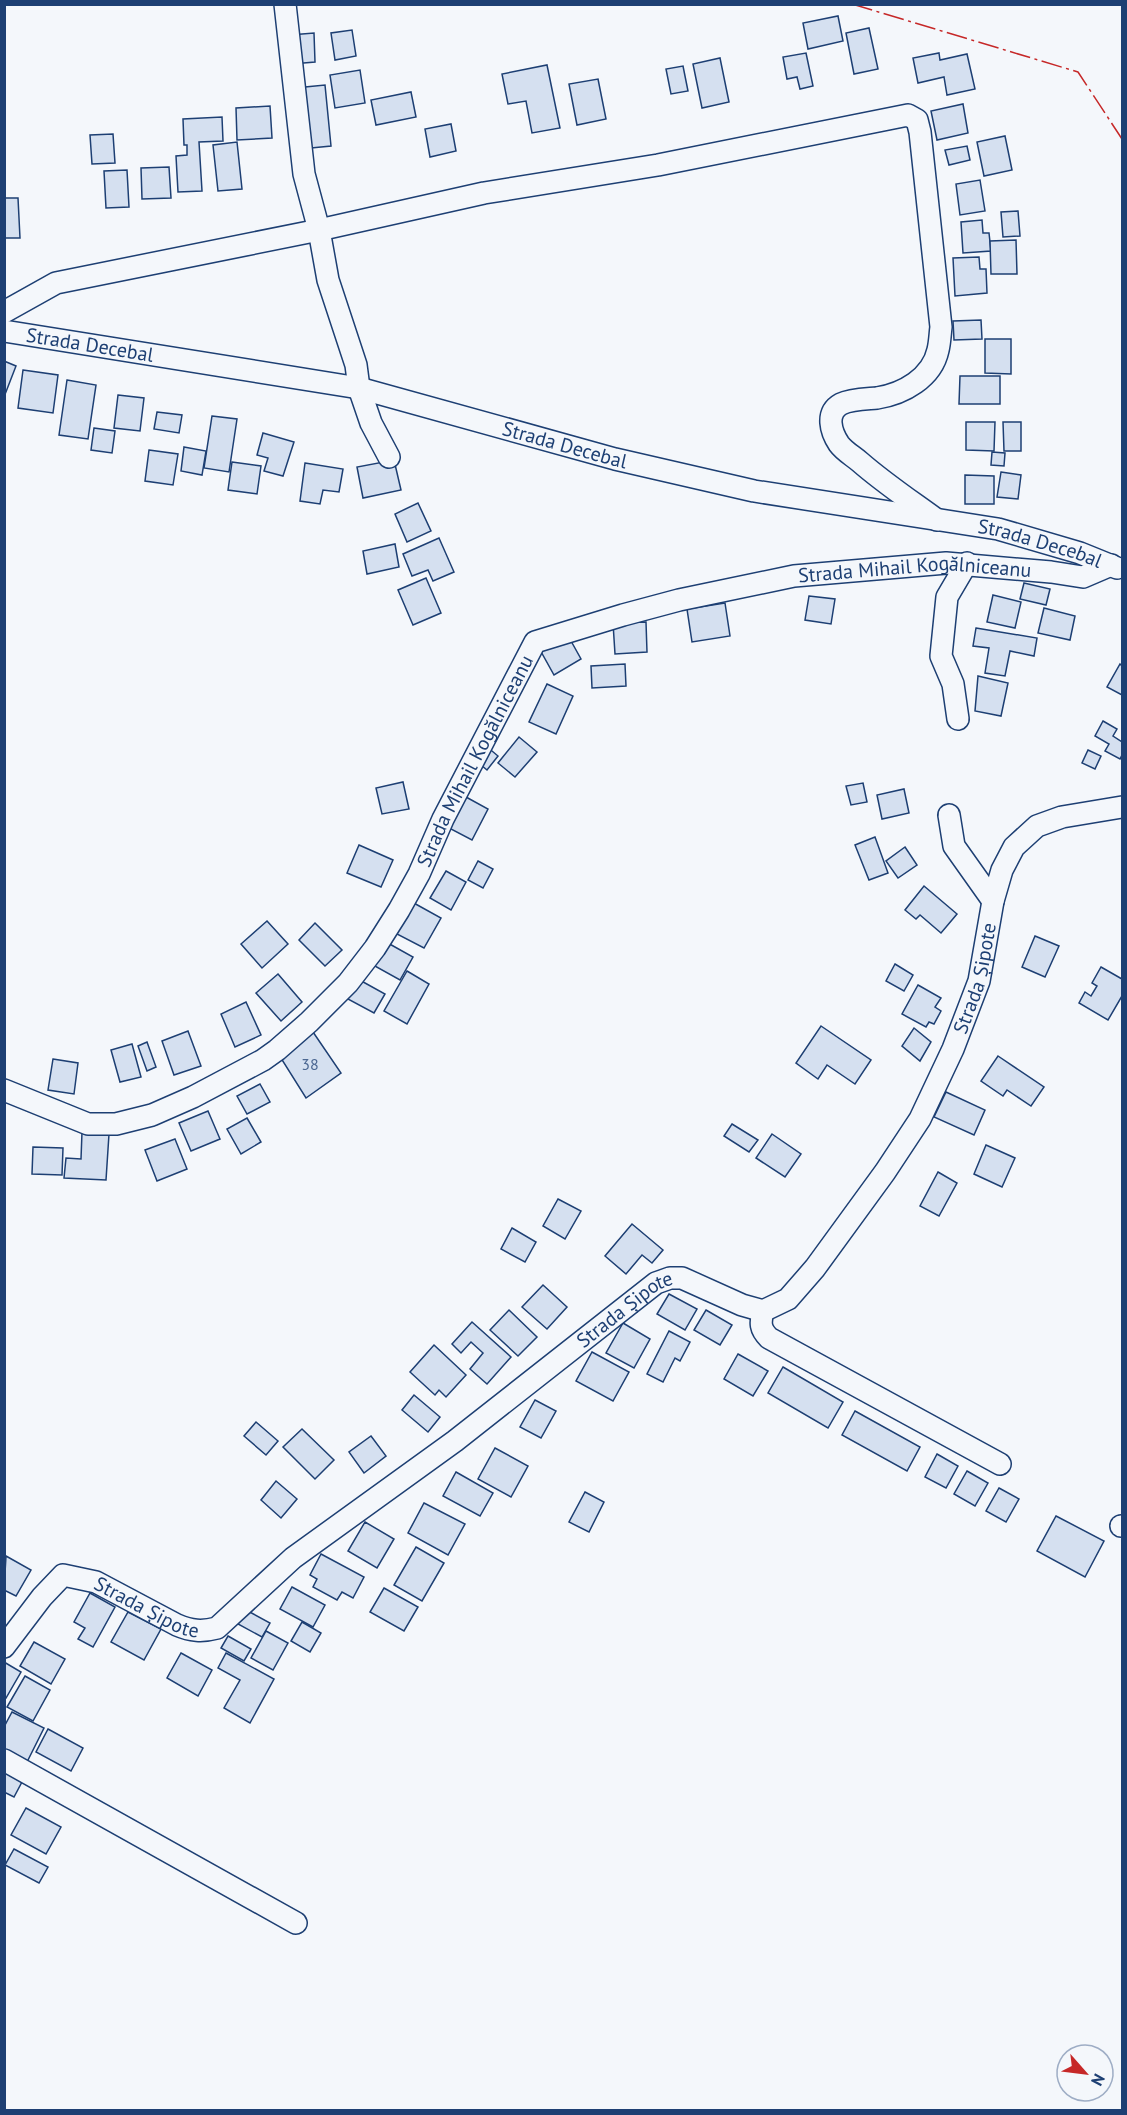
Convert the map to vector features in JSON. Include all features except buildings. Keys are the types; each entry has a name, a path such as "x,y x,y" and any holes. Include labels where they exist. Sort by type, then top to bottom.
{"street":[{"path":"285,4 304,174 319,230 328,279 356,365 359,388 371,423 389,457"},
{"path":"4,312 56,283 319,230 484,193 658,165 908,115 917,120 920,132 941,327 938,350 933,363 920,380 907,389 885,396 843,403 836,408 830,418 832,430 840,445 869,470 937,520"},
{"name":"Strada Decebal","path":"4,331 359,388 615,459 731,486 998,529 1117,568"},
{"name":"Strada Mihail Kogălniceanu","path":"4,1090 88,1124 116,1124 152,1114 193,1097 263,1060 276,1050 309,1022 348,982 375,948 419,874 443,819 535,642 679,600 794,576 946,563 1083,577 1117,568"},
{"path":"958,719 953,684 941,656 947,597 967,564"},
{"name":"Strada Șipote","path":"4,1647 42,1597 63,1575 96,1582 190,1630 204,1631 217,1628 293,1558 455,1441 656,1284 670,1278 682,1278 742,1305 763,1311 788,1299 815,1268 885,1172 920,1119 954,1048 979,981 993,901 1002,870 1014,847 1037,826 1062,817 1122,807"},
{"path":"949,815 954,846 993,901"},
{"path":"763,1311 760,1323 763,1332 770,1338 1000,1464"},
{"path":"4,1760 296,1923"}],"power":[{"path":"852,4 1078,72 1122,139"}]}
